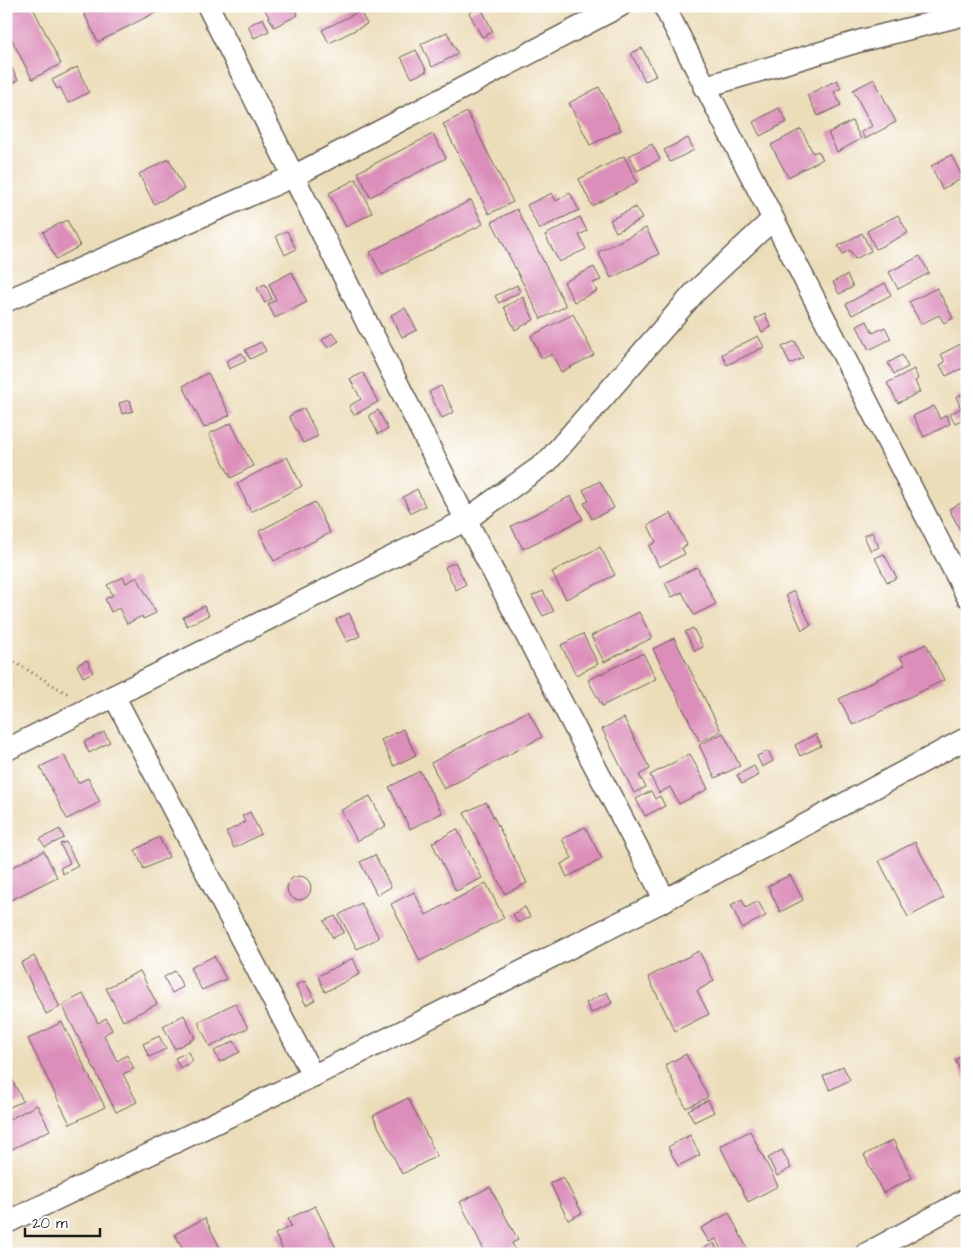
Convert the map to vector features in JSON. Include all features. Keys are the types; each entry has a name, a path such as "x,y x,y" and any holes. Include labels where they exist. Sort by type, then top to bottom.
{"street":[{"path":"208,6 466,520 665,900"},
{"path":"6,302 294,176 620,6"},
{"path":"664,6 967,596"},
{"path":"704,87 860,40 967,14"},
{"path":"6,750 466,520 547,462 695,292 773,219"},
{"path":"114,696 314,1076"},
{"path":"6,1223 314,1076 665,900 967,738"},
{"path":"866,1254 967,1199"}],"path":[{"path":"6,657 90,708"}],"building":[{"path":"32,6 61,64 32,79 6,28 6,7"},
{"path":"96,6 168,6 98,42 84,13"},
{"path":"263,6 293,6 298,15 274,27"},
{"path":"481,7 493,32 482,37 469,13"},
{"path":"360,11 367,24 329,43 322,30"},
{"path":"263,18 269,31 254,38 248,26"},
{"path":"447,32 458,54 432,67 421,44"},
{"path":"642,48 656,76 645,81 631,53"},
{"path":"416,50 427,71 412,78 401,57"},
{"path":"6,57 18,80 6,87"},
{"path":"77,67 89,92 68,103 60,87 57,89 52,80"},
{"path":"874,79 896,122 865,139 861,132 872,126 853,90"},
{"path":"837,80 841,88 834,92 841,105 818,116 807,95"},
{"path":"599,87 621,130 590,145 569,103"},
{"path":"779,108 787,122 760,136 753,122"},
{"path":"467,112 513,202 489,214 443,124"},
{"path":"852,121 861,139 837,152 828,133"},
{"path":"801,129 813,153 818,151 823,159 788,177 771,145"},
{"path":"433,134 446,158 370,197 358,172"},
{"path":"688,138 694,150 670,162 664,150"},
{"path":"652,144 660,159 637,171 629,156"},
{"path":"951,155 963,178 942,189 931,166"},
{"path":"624,156 637,182 592,206 579,179"},
{"path":"169,159 184,189 154,204 139,174"},
{"path":"356,179 372,213 346,227 329,193"},
{"path":"552,193 556,201 570,193 579,210 539,229 527,205"},
{"path":"471,200 483,224 382,275 370,252"},
{"path":"636,207 642,219 616,232 610,220"},
{"path":"517,209 566,306 541,319 492,222"},
{"path":"898,215 908,233 876,249 867,231"},
{"path":"580,217 587,231 579,235 586,249 559,262 545,235"},
{"path":"67,220 80,246 56,259 43,232"},
{"path":"646,228 659,254 611,278 598,252"},
{"path":"287,231 296,249 285,255 276,236"},
{"path":"862,233 871,251 855,259 850,250 843,254 838,246"},
{"path":"920,256 929,273 898,289 889,272"},
{"path":"594,267 601,280 593,283 597,291 574,302 564,282"},
{"path":"292,272 307,302 275,318 268,304 276,300 269,284"},
{"path":"847,275 853,287 839,294 833,282"},
{"path":"885,283 891,295 852,315 846,304"},
{"path":"265,284 272,299 265,303 257,288"},
{"path":"517,285 520,292 499,303 495,296"},
{"path":"937,288 953,318 944,323 939,315 921,324 909,302"},
{"path":"523,297 534,320 515,330 504,307"},
{"path":"405,308 417,330 402,337 391,315"},
{"path":"573,314 594,355 561,372 552,354 542,359 531,336"},
{"path":"765,314 771,327 762,332 755,319"},
{"path":"867,321 873,333 885,327 891,339 869,350 857,326"},
{"path":"332,333 339,341 328,348 322,340"},
{"path":"758,336 764,347 727,365 722,354"},
{"path":"795,341 803,358 790,364 782,347"},
{"path":"261,342 266,351 250,359 245,350"},
{"path":"963,343 967,351 967,366 946,376 940,365 945,362 941,354"},
{"path":"242,353 246,361 229,369 226,361"},
{"path":"902,355 908,367 894,374 888,363"},
{"path":"914,369 918,379 915,381 920,392 898,403 887,383"},
{"path":"208,373 230,415 204,428 183,386"},
{"path":"363,373 378,402 354,415 349,406 361,399 350,379"},
{"path":"441,386 454,412 442,418 429,392"},
{"path":"967,392 967,417 955,423 950,414 961,408 956,397"},
{"path":"130,400 133,411 122,414 119,403"},
{"path":"934,406 940,419 946,415 950,424 924,437 913,416"},
{"path":"304,408 318,436 303,443 289,416"},
{"path":"378,410 388,429 378,434 369,415"},
{"path":"231,423 253,466 231,478 209,434"},
{"path":"287,457 302,486 251,512 237,483"},
{"path":"600,481 614,508 592,519 584,503 589,501 583,490"},
{"path":"417,489 425,506 411,513 403,497"},
{"path":"571,496 583,519 523,549 511,526"},
{"path":"967,500 967,543 949,509"},
{"path":"315,502 330,533 274,561 259,531"},
{"path":"671,513 687,545 682,548 685,554 659,567 649,546 656,542 648,525"},
{"path":"872,532 879,547 871,551 864,536"},
{"path":"600,547 615,575 566,599 552,572"},
{"path":"884,554 897,578 887,582 875,558"},
{"path":"455,562 466,584 456,590 445,567"},
{"path":"697,567 716,604 694,615 682,592 672,597 665,583"},
{"path":"123,577 126,583 137,577 156,613 143,619 142,616 127,624 119,608 111,612 105,599 113,595 107,585"},
{"path":"543,591 554,611 543,616 532,596"},
{"path":"794,591 811,625 802,630 786,595"},
{"path":"204,606 209,615 187,626 183,617"},
{"path":"639,612 652,638 604,662 591,636"},
{"path":"349,613 360,636 347,642 336,620"},
{"path":"693,628 703,647 695,651 685,632"},
{"path":"583,634 598,664 576,675 561,645"},
{"path":"674,638 721,731 700,742 653,649"},
{"path":"926,644 944,680 853,725 839,699 905,665 900,657"},
{"path":"643,653 656,679 602,706 588,680"},
{"path":"87,660 93,672 83,677 77,665"},
{"path":"528,711 542,737 444,789 431,763"},
{"path":"624,718 650,769 639,775 646,787 634,793 602,729"},
{"path":"403,729 416,755 394,766 381,740"},
{"path":"104,732 110,742 89,753 84,742"},
{"path":"723,733 740,766 715,778 699,745"},
{"path":"816,734 821,746 800,756 795,745"},
{"path":"768,751 773,761 762,767 757,756"},
{"path":"690,754 708,789 679,804 670,787 659,793 650,775"},
{"path":"64,755 78,783 88,778 100,802 67,819 40,767"},
{"path":"754,766 759,775 742,784 737,775"},
{"path":"420,771 442,813 410,829 389,787"},
{"path":"651,791 655,799 660,796 665,806 645,816 636,799"},
{"path":"370,796 386,826 357,841 341,810"},
{"path":"486,802 527,883 505,894 464,813"},
{"path":"250,812 261,834 234,848 226,832 245,822 242,816"},
{"path":"585,827 602,859 567,877 561,864 572,858 562,839"},
{"path":"60,829 64,838 45,847 40,839"},
{"path":"457,829 482,878 456,891 432,843"},
{"path":"159,837 169,857 144,869 135,850"},
{"path":"66,842 78,866 63,874 60,868 70,863 60,844"},
{"path":"915,842 944,898 908,917 879,861"},
{"path":"44,851 57,877 11,900 6,891 6,870"},
{"path":"375,855 391,887 377,895 360,862"},
{"path":"790,875 803,900 780,912 768,886"},
{"path":"299,876 307,880 311,888 307,896 299,900 291,896 287,888 291,880"},
{"path":"486,883 504,918 420,961 391,904 414,892 426,915"},
{"path":"742,899 746,908 758,901 766,916 742,928 731,905"},
{"path":"361,903 379,938 357,949 339,915"},
{"path":"525,907 530,917 518,923 513,914"},
{"path":"335,916 344,932 333,938 324,921"},
{"path":"699,951 714,981 697,991 709,1014 675,1031 648,977"},
{"path":"34,956 60,1007 46,1014 21,963"},
{"path":"214,956 226,979 202,990 190,968"},
{"path":"353,958 360,974 325,992 318,976"},
{"path":"140,971 157,1004 123,1021 106,988"},
{"path":"175,971 183,987 172,993 164,977"},
{"path":"305,981 315,1000 306,1005 296,985"},
{"path":"607,992 612,1003 591,1013 586,1003"},
{"path":"83,994 98,1023 106,1018 112,1030 104,1035 117,1061 127,1055 134,1069 123,1074 137,1102 116,1112 62,1005"},
{"path":"235,1003 248,1028 210,1047 198,1022"},
{"path":"184,1015 195,1038 175,1049 163,1026"},
{"path":"62,1022 105,1107 70,1124 28,1039"},
{"path":"159,1036 166,1049 149,1057 143,1044"},
{"path":"234,1041 240,1052 220,1062 214,1051"},
{"path":"188,1052 193,1061 180,1068 175,1058"},
{"path":"686,1054 708,1097 686,1108 665,1065"},
{"path":"967,1054 967,1084 955,1060"},
{"path":"843,1066 850,1080 830,1090 823,1076"},
{"path":"6,1068 23,1101 6,1109"},
{"path":"408,1098 437,1156 402,1174 373,1116"},
{"path":"708,1100 714,1112 694,1122 688,1110"},
{"path":"37,1105 50,1130 6,1152 6,1121"},
{"path":"750,1131 778,1186 748,1202 720,1146"},
{"path":"690,1135 700,1155 678,1166 668,1147"},
{"path":"893,1140 912,1178 883,1193 864,1155"},
{"path":"782,1150 791,1168 777,1176 768,1158"},
{"path":"563,1177 582,1213 568,1220 550,1183"},
{"path":"490,1187 518,1240 512,1243 516,1252 513,1254 486,1254 460,1202"},
{"path":"315,1206 339,1254 285,1254 275,1234 291,1226 288,1219"},
{"path":"729,1213 749,1252 745,1254 723,1254 716,1239 709,1242 701,1228"},
{"path":"205,1218 223,1254 185,1254 175,1234"},
{"path":"714,1243 719,1254 704,1254 702,1249"}]}
